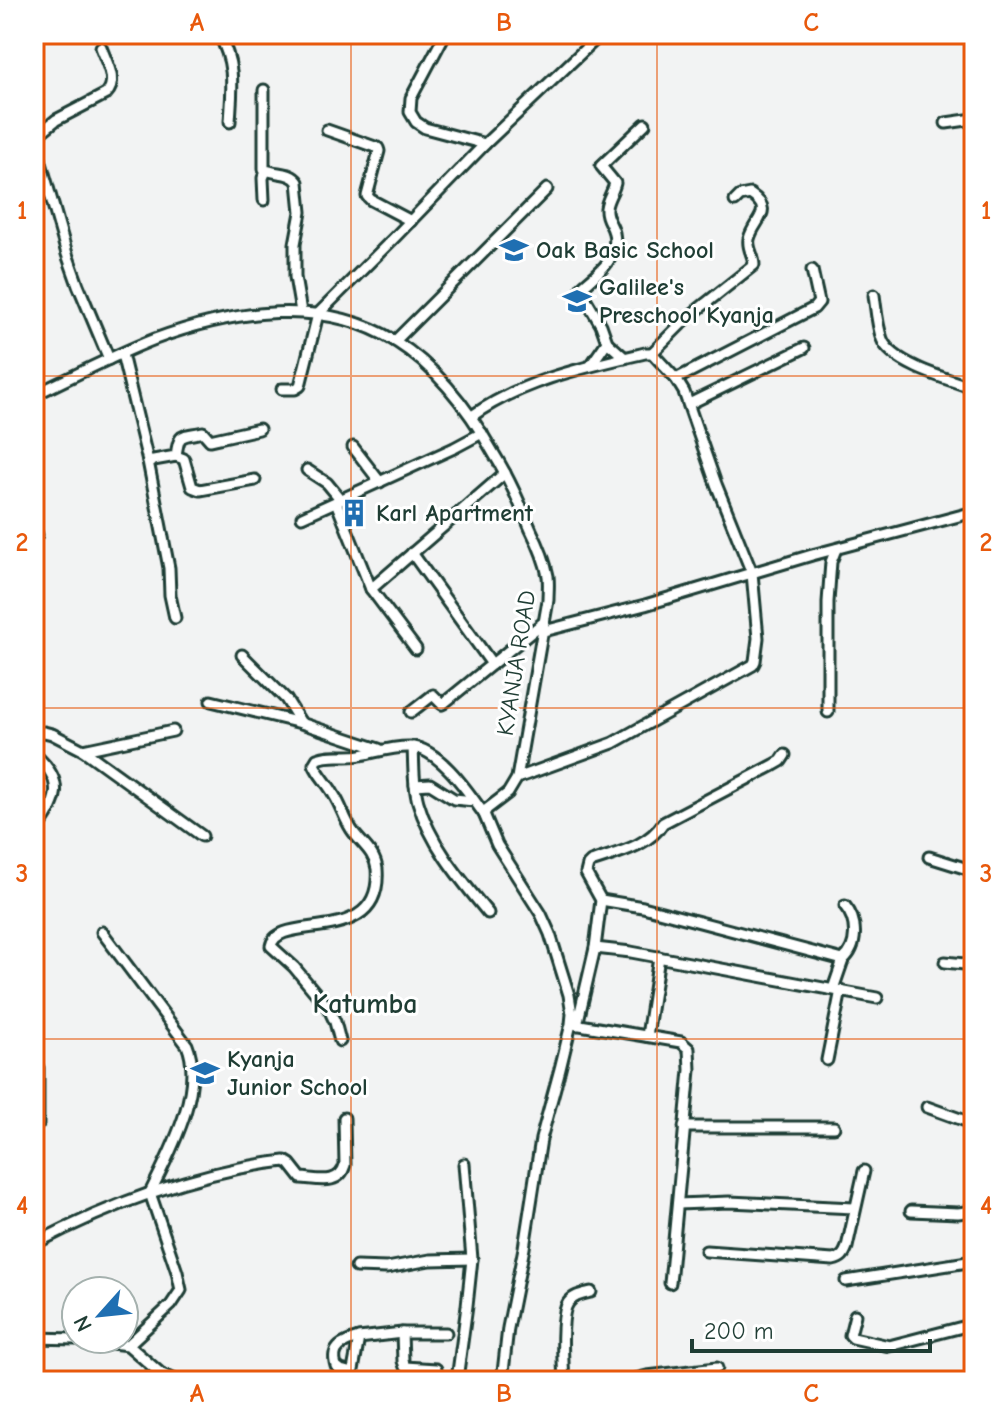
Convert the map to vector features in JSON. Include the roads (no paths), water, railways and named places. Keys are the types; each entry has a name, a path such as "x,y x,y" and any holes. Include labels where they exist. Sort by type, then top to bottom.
{"street":[{"path":"219,34 231,65 230,122"},
{"path":"445,34 411,98 410,112 416,122 425,128 485,144"},
{"path":"282,389 300,386 318,314 485,144 601,34"},
{"path":"966,34 974,42"},
{"path":"101,47 112,78 111,88 106,94 56,120 34,138 67,254 109,359"},
{"path":"264,90 264,200"},
{"path":"946,123 974,119"},
{"path":"625,358 607,342 581,291 607,265 612,255 614,233 605,211 615,183 601,166 645,124"},
{"path":"327,130 378,148 367,196 411,221"},
{"path":"266,171 291,175 298,182 301,212 295,244 295,277 301,312"},
{"path":"395,341 547,189"},
{"path":"472,416 511,392 591,365 652,353 686,319 754,265 748,244 763,214 762,205 750,194 740,196 735,201"},
{"path":"676,379 814,308 819,302 812,270"},
{"path":"874,295 883,342 892,351 902,360 926,372 974,388"},
{"name":"KYANJA ROAD","path":"34,395 153,340 196,326 265,313 318,314 349,321 395,341 442,381 472,416 505,473 545,565 549,589 517,778"},
{"path":"591,365 607,342"},
{"path":"689,404 804,348"},
{"path":"484,814 508,793 517,778 613,743 753,665 755,661 758,638 752,573 716,484 689,404 676,379 652,353"},
{"path":"122,354 148,461 169,568 175,618"},
{"path":"176,456 180,437 203,432 210,440 259,429"},
{"path":"302,517 482,433"},
{"path":"353,447 380,482"},
{"path":"148,461 176,456 184,459 195,490 255,480"},
{"path":"307,470 327,483 339,501 371,589 416,649"},
{"path":"371,589 505,473"},
{"path":"411,712 433,695 444,703 544,627 645,605 974,512"},
{"path":"828,712 828,602 831,562 836,549"},
{"path":"412,553 492,664"},
{"path":"242,655 286,699 301,723"},
{"path":"211,701 301,723 379,749"},
{"path":"83,750 173,731"},
{"path":"34,734 52,734 83,750 202,836"},
{"path":"413,747 415,785 425,820 460,879 488,913"},
{"path":"340,1041 329,1009 294,967 271,946 272,940 285,933 348,920 360,915 369,906 377,889 376,862 354,834 334,793 320,777 314,764 322,756 360,755 379,749 413,747 427,752 464,786 484,814 497,845 541,914 550,934 569,995 574,1024"},
{"path":"34,754 53,773 56,792 53,804 34,834"},
{"path":"502,1381 508,1328 541,1139 595,948 601,900 586,873 588,865 649,839 663,823 774,765 785,755"},
{"path":"415,785 430,784 454,799 474,801"},
{"path":"929,857 974,871"},
{"path":"601,900 643,907 843,960"},
{"path":"827,1060 843,960 852,949 854,938 852,916 845,906"},
{"path":"102,932 187,1045 192,1057 193,1077 187,1107 150,1193 181,1290 171,1305 140,1334"},
{"path":"595,948 877,998"},
{"path":"647,1036 659,957"},
{"path":"945,962 974,965"},
{"path":"574,1024 681,1042 689,1049 690,1070 670,1283"},
{"path":"34,1061 38,1068 38,1124 34,1127"},
{"path":"927,1107 974,1124"},
{"path":"34,1244 83,1218 166,1186 211,1175 285,1161 301,1178 324,1180 338,1177 345,1165 344,1118"},
{"path":"684,1127 834,1127"},
{"path":"461,1381 458,1372 472,1259 464,1164"},
{"path":"706,1251 833,1260 841,1258 847,1247 864,1171"},
{"path":"678,1204 729,1202 854,1208"},
{"path":"911,1211 974,1211"},
{"path":"356,1267 387,1268 430,1260 472,1259"},
{"path":"846,1281 974,1261"},
{"path":"564,1381 565,1309 572,1298 591,1292"},
{"path":"855,1315 850,1335 853,1338 889,1346 974,1324"},
{"path":"402,1333 405,1367 436,1369"},
{"path":"359,1338 351,1377 336,1366 335,1354 345,1342 359,1338 402,1333 446,1333"},
{"path":"34,1338 60,1337"},
{"path":"138,1355 159,1377 177,1381"},
{"path":"628,1381 717,1368"}],"place":[{"name":"Oak Basic School","path":"514,250"},
{"name":"Galilee's Preschool Kyanja","path":"577,301"},
{"name":"Karl Apartment","path":"354,513"},
{"name":"Kyanja Junior School","path":"205,1073"}],"district":[{"name":"Katumba","path":"365,1003"}]}
